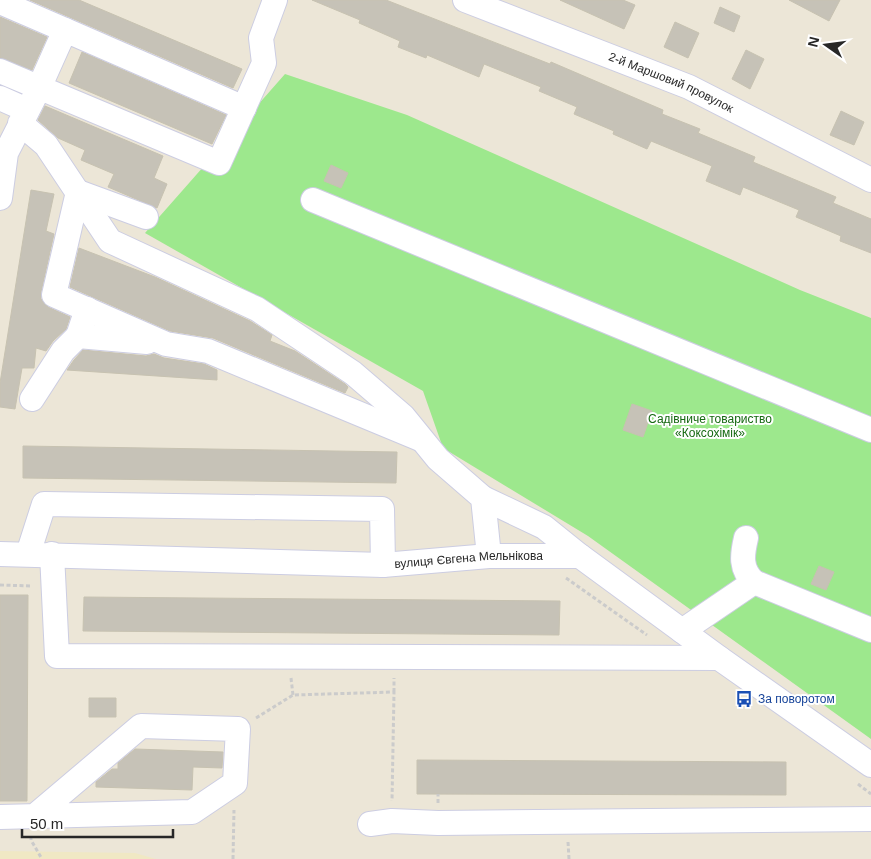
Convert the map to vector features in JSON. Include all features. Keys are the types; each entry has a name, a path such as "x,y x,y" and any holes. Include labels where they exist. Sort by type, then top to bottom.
{"street":[{"path":"0,72 219,163 264,63 261,38 275,0"},
{"name":"2-й Маршовий провулок","path":"465,0 689,88 871,180"},
{"path":"0,2 244,108"},
{"path":"0,198 6,153 39,88 65,30"},
{"path":"0,98 24,116 46,145 110,241 257,310 354,373 403,416 438,459 483,498 544,527 580,556 719,658 871,765"},
{"path":"78,192 146,217"},
{"path":"78,192 54,296 166,344"},
{"path":"313,200 871,430"},
{"path":"32,399 63,351 78,336 87,310"},
{"path":"78,336 208,350 424,441"},
{"path":"483,498 489,556"},
{"path":"28,554 44,504 382,508 383,565"},
{"path":"746,538 743,564 746,575 754,582 871,630"},
{"name":"вулиця Євгена Мельнікова","path":"0,554 383,565 489,556 580,556"},
{"path":"52,554 57,656 651,651 719,658"},
{"path":"682,631 754,582"},
{"path":"651,651 664,634 664,623 659,614"},
{"path":"0,817 192,812 235,783 238,729 141,726 36,815"},
{"path":"381,823 866,816"}],"path":[{"path":"566,578 651,651"},
{"path":"0,586 53,586"},
{"path":"238,729 293,695 394,692 381,823"},
{"path":"855,782 871,794"},
{"path":"234,859 235,783"},
{"path":"31,840 42,859"}],"shaded area":[{"path":"0,851 135,853 156,859 0,859"}],"green space":[{"name":"Садівниче товариство «Коксохімік»","path":"285,74 407,115 800,290 871,318 871,739 588,536 443,448 423,391 145,233"}],"building":[{"path":"30,0 79,0 242,69 233,88"},
{"path":"312,0 386,0 550,64 551,62 663,110 662,114 700,129 698,133 755,157 753,162 836,197 833,203 871,219 871,253 840,241 841,236 796,217 799,210 743,187 740,195 706,181 712,166 651,141 647,149 613,134 614,131 574,114 577,107 539,91 541,87 484,64 479,77 427,55 426,58 398,47 400,41 359,23 360,20"},
{"path":"560,0 623,0 635,5 624,29"},
{"path":"789,0 840,0 829,21"},
{"path":"720,7 740,16 734,32 714,23"},
{"path":"0,17 47,37 32,70 0,58"},
{"path":"675,22 699,33 688,58 664,47"},
{"path":"746,50 764,59 750,89 732,79"},
{"path":"82,52 226,115 212,144 69,83"},
{"path":"45,106 163,156 154,178 167,184 157,208 108,187 114,174 81,160 85,150 58,138 38,120"},
{"path":"841,111 864,122 854,145 830,135"},
{"path":"331,165 348,173 341,188 324,181"},
{"path":"31,190 54,194 46,231 54,234 41,299 48,307 70,317 66,329 53,341 46,351 36,348 34,368 22,368 15,409 0,407 0,383"},
{"path":"79,248 155,277 250,321 272,335 270,341 295,351 345,384 348,387 345,393 213,338 170,331 70,287"},
{"path":"83,350 146,356 154,354 164,358 204,364 217,370 217,380 67,370"},
{"path":"632,404 652,411 643,437 623,430"},
{"path":"23,446 397,452 396,483 23,478"},
{"path":"819,566 834,572 826,590 811,584"},
{"path":"0,595 28,595 27,801 0,801"},
{"path":"84,597 560,601 559,635 83,631"},
{"path":"89,698 116,698 116,717 89,717"},
{"path":"135,749 223,752 222,768 193,767 192,790 96,787 96,782 112,769 118,769 118,763"},
{"path":"417,760 786,762 786,795 417,794"}],"place":[{"name":"За поворотом","path":"744,699"}]}
